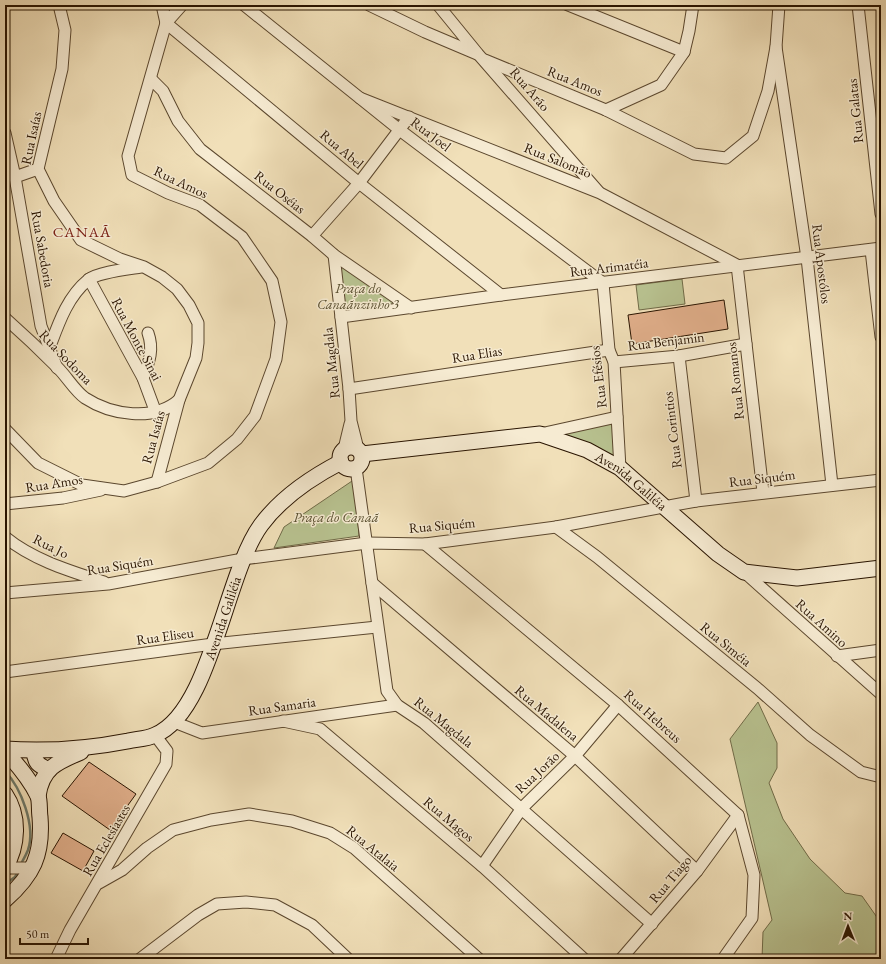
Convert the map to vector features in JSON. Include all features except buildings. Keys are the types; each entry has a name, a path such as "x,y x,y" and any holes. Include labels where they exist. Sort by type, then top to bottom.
{"main road":[{"name":"Avenida Galiléia","path":"5,750 34,751 92,748 155,735 174,722 198,688 243,559 261,525 285,500 320,473 351,453 540,434 587,450 620,468 718,554 744,572 797,578 881,568"},
{"path":"351,453 362,462 356,468"},
{"name":"Avenida Galiléia","path":"38,796 40,783 49,770 60,761 92,748"},
{"path":"5,750 38,796 41,836 38,854 15,868"},
{"path":"34,751 34,761 38,766 49,770"},
{"path":"5,794 11,802 15,822 15,868 17,889 5,900"}],"street":[{"name":"Rua Isaías","path":"58,5 65,30 62,69 38,169 54,202 80,240 120,259 144,267 162,277 176,289 189,305 198,323 196,358 179,400 157,482"},
{"path":"162,5 166,23"},
{"name":"Rua Amos","path":"5,429 38,463 82,484 106,489 124,490 157,482 208,463 237,439 255,416 276,359 281,322 272,281 242,237 200,205 168,193 132,175 128,156 151,80 166,23 182,5"},
{"name":"Rua Joel","path":"244,5 401,131 603,283"},
{"name":"Rua Amos","path":"369,5 481,57 606,110 661,85 684,52 690,31 693,5"},
{"name":"Rua Arão","path":"438,5 481,57 600,192"},
{"path":"568,5 684,52"},
{"path":"606,110 694,154 726,158 753,136 768,91 776,47 779,5"},
{"name":"Rua Galatas","path":"858,5 881,214"},
{"name":"Rua Abel","path":"166,23 359,183 501,295"},
{"name":"Rua Apostólos","path":"776,47 807,258 832,485"},
{"name":"Rua Oséias","path":"151,80 162,91 178,121 200,150 312,236 334,255 411,308"},
{"name":"Rua Salomão","path":"360,98 600,192 737,265"},
{"path":"312,236 359,183 401,131 410,117"},
{"name":"Rua Sabedoria","path":"5,133 15,177 41,326 57,368"},
{"path":"15,177 38,169"},
{"path":"876,249 881,338"},
{"name":"Rua Arimatéia","path":"341,317 737,265 876,249"},
{"name":"Rua Magdala","path":"334,255 349,389 351,453"},
{"name":"Rua Romanos","path":"737,265 763,492"},
{"path":"49,349 68,304 89,279 113,271 144,267"},
{"name":"Rua Monte Sinai","path":"89,279 143,378 156,413"},
{"name":"Rua Efésios","path":"603,283 609,350 614,362 620,468"},
{"name":"Rua Sodoma","path":"5,318 57,368 84,397 114,412 156,413 171,407 179,400"},
{"path":"143,378 150,359 152,345 148,333"},
{"name":"Rua Benjamin","path":"614,362 679,356 746,344"},
{"name":"Rua Elias","path":"349,389 609,350"},
{"name":"Rua Corintios","path":"679,356 696,501"},
{"path":"540,434 617,417"},
{"name":"Rua Magdala","path":"356,468 368,543 377,627 387,691 397,705 424,723 652,924"},
{"name":"Rua Siquém","path":"5,593 108,584 243,559 368,543 425,544 556,527 696,501 763,492 881,480"},
{"name":"Rua Amos","path":"5,504 63,498 106,489"},
{"name":"Rua Siméia","path":"556,527 597,557 750,683 810,735 861,772 881,777"},
{"name":"Rua Jo","path":"5,537 12,543 60,568 108,584"},
{"name":"Rua Hebreus","path":"425,544 618,705 738,815"},
{"name":"Rua Amino","path":"744,572 881,694"},
{"name":"Rua Madalena","path":"372,583 576,756 697,872"},
{"name":"Rua Eliseu","path":"5,672 213,644 377,627"},
{"path":"837,656 881,650"},
{"name":"Rua Samaria","path":"174,722 202,733 397,705"},
{"name":"Rua Jorão","path":"482,866 522,808 576,756 618,705"},
{"name":"Rua Magos","path":"283,721 320,729 482,866 584,959"},
{"name":"Rua Eclesiastes","path":"56,959 70,930 99,883 166,764 167,751 155,735"},
{"name":"Rua Atalaia","path":"99,883 122,870 147,848 173,830 211,820 249,814 292,821 330,833 354,848 478,959"},
{"path":"723,959 752,918 754,875 738,815"},
{"name":"Rua Tiago","path":"621,959 697,872 738,815"},
{"path":"143,958 198,915 217,904 246,902 275,905 312,925 348,959"}],"green space":[{"name":"Praça do Canaãnzinho 3","path":"337,261 404,306 343,315"},
{"path":"682,279 685,304 639,310 636,285"},
{"path":"617,422 618,462 589,443 551,434"},
{"name":"Praça do Canaã","path":"355,479 359,536 274,548 284,527"},
{"path":"758,702 777,743 777,768 769,783 783,819 810,859 845,893 862,896 881,923 881,959 762,959 763,932 772,920 730,739"}],"waterway":[{"path":"5,771 11,778 26,808 30,830 28,850 21,864"},
{"path":"5,884 15,877 18,871"}],"district":[{"name":"CANAÃ","path":"82,232"}]}
